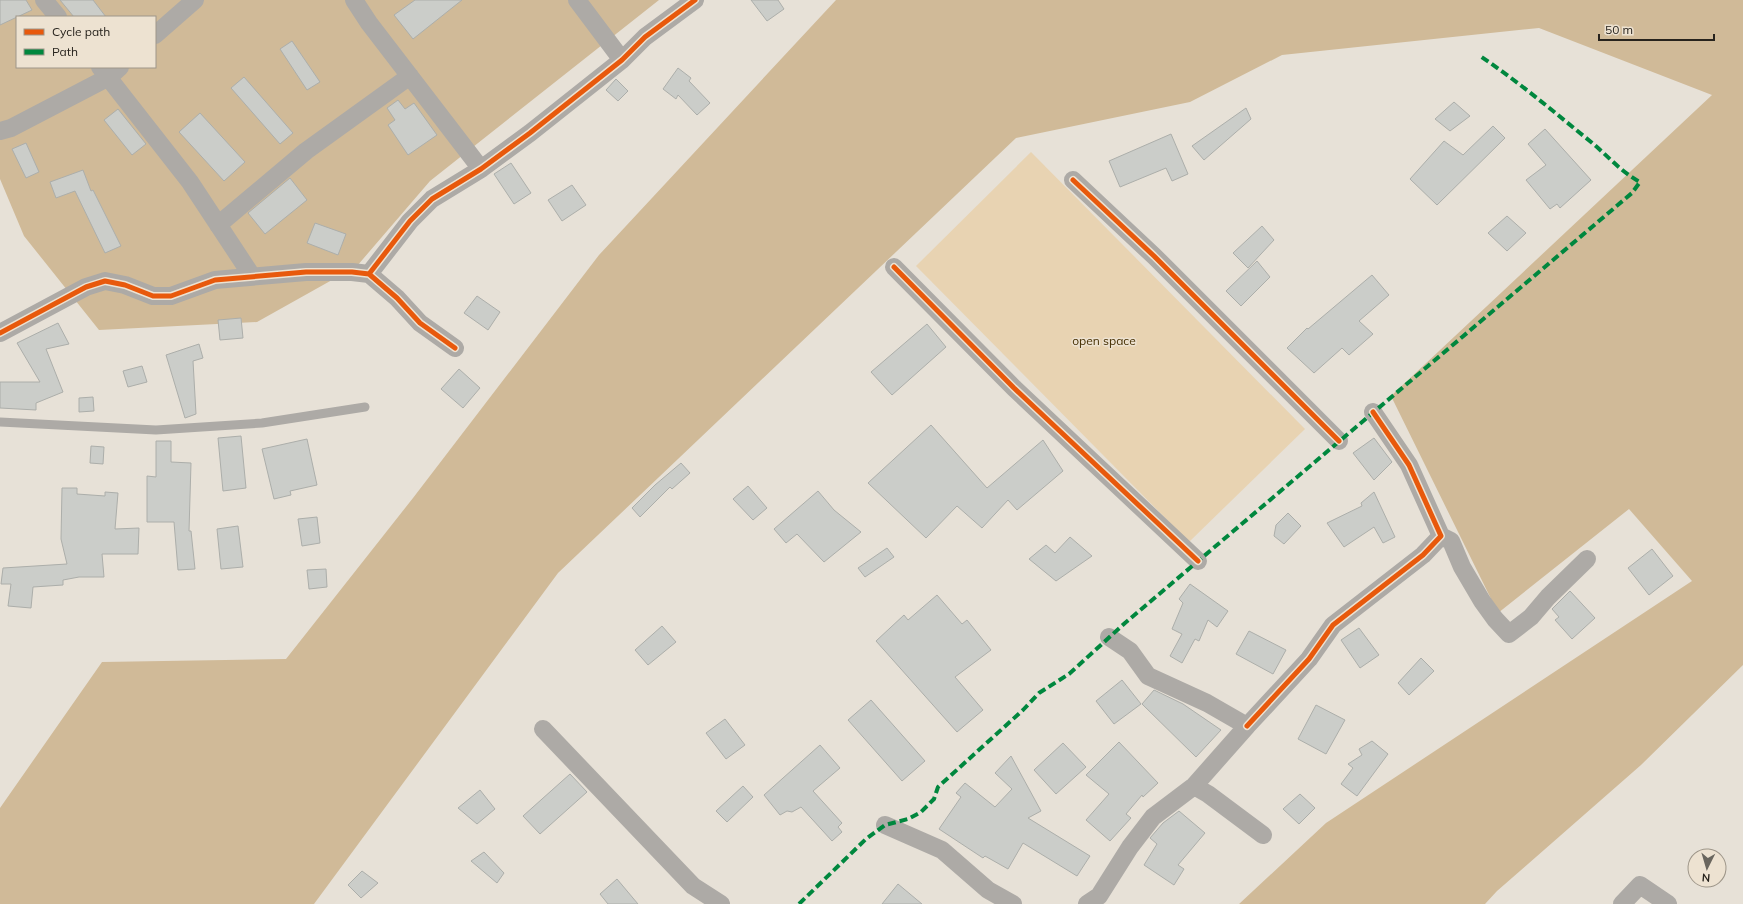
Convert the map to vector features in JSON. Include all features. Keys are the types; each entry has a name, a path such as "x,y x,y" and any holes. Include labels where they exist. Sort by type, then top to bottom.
{"street":[{"path":"44,0 57,16"},
{"path":"156,35 195,0"},
{"path":"354,0 481,169"},
{"path":"577,0 622,60"},
{"path":"369,274 410,221 432,199 481,169 622,60 645,36 696,0"},
{"path":"0,131 11,128 110,70 190,182 252,276"},
{"path":"218,225 306,151 410,76"},
{"path":"1073,180 1154,256 1339,441"},
{"path":"894,267 1014,388 1198,561"},
{"path":"0,333 86,287 105,281 124,285 153,296 172,296 215,280 306,272 369,274 397,298 420,323 455,348"},
{"path":"1373,412 1409,465 1441,536 1451,541 1462,567 1482,601 1495,619 1509,634 1531,617 1548,597 1587,559"},
{"path":"1087,904 1099,896 1130,847 1153,818 1194,786 1309,659 1333,625 1423,555 1441,536"},
{"path":"1109,637 1130,650 1148,676 1207,703 1247,726"},
{"path":"543,728 693,886 722,904"},
{"path":"1194,786 1208,794 1263,835"},
{"path":"885,825 942,850 988,890 1013,904"},
{"path":"1622,904 1640,886 1668,904"}],"lane":[{"path":"0,422 156,430 262,423 365,407"}],"green space":[{"name":"open space","path":"1031,152 1305,429 1189,542 916,266"}],"shaded area":[{"path":"0,0 659,0 430,181 357,266 257,322 99,330 24,236 0,179"},
{"path":"836,0 1743,0 1743,665 1641,765 1497,891 1485,904 1239,904 1326,823 1692,581 1629,509 1498,613 1391,396 1712,95 1539,28 1282,55 1190,102 1016,138 558,573 314,904 0,904 0,808 102,662 286,659 413,498 599,255"}],"building":[{"path":"0,0 26,0 32,10 16,16 16,18 0,25"},
{"path":"60,0 93,0 105,16 73,16"},
{"path":"415,0 462,0 413,39 394,15"},
{"path":"751,0 778,0 784,9 767,21"},
{"path":"292,41 320,82 307,90 280,49"},
{"path":"678,68 691,78 689,81 710,103 697,115 678,95 676,99 663,89"},
{"path":"244,77 293,133 280,144 231,88"},
{"path":"616,79 628,91 618,101 606,90"},
{"path":"398,100 405,109 414,103 437,135 408,155 388,125 395,120 387,108"},
{"path":"1454,102 1470,116 1450,131 1435,119"},
{"path":"1246,108 1251,119 1204,160 1192,146"},
{"path":"118,109 146,144 132,155 104,120"},
{"path":"200,113 245,162 224,181 179,132"},
{"path":"1493,126 1505,138 1437,205 1410,179 1444,141 1463,155"},
{"path":"1545,129 1591,180 1560,208 1557,204 1550,209 1526,180 1546,165 1528,144"},
{"path":"1171,134 1188,174 1172,181 1166,168 1120,187 1109,161"},
{"path":"26,143 39,172 26,178 12,149"},
{"path":"511,163 531,193 514,204 494,174"},
{"path":"83,170 91,191 93,190 121,246 105,253 75,191 56,198 50,182"},
{"path":"290,178 307,200 265,234 248,213"},
{"path":"572,185 586,205 562,221 548,200"},
{"path":"1507,216 1526,233 1507,251 1488,233"},
{"path":"315,223 346,234 338,255 307,243"},
{"path":"1262,226 1274,240 1248,268 1233,253"},
{"path":"1257,261 1270,277 1241,306 1226,291"},
{"path":"1372,275 1389,295 1359,321 1373,334 1349,355 1342,348 1314,373 1287,348 1307,328 1308,329"},
{"path":"477,296 500,312 488,330 464,313"},
{"path":"241,318 243,338 220,340 218,320"},
{"path":"58,323 69,344 46,349 63,392 36,403 36,410 0,408 0,382 40,382 17,343"},
{"path":"927,324 946,347 892,395 871,372"},
{"path":"199,344 203,358 193,361 196,414 185,418 166,355"},
{"path":"142,366 147,382 128,387 123,371"},
{"path":"459,369 480,388 463,408 441,389"},
{"path":"93,397 94,411 79,412 79,398"},
{"path":"931,425 987,488 1043,440 1063,471 1017,510 1008,500 982,528 957,506 926,538 868,483"},
{"path":"241,436 246,488 223,491 218,438"},
{"path":"1374,438 1392,462 1374,480 1353,453"},
{"path":"307,439 317,485 290,491 291,495 274,499 262,449"},
{"path":"156,441 171,441 171,462 191,463 189,531 191,531 195,569 178,570 174,522 147,522 147,476 156,477"},
{"path":"91,446 104,447 103,464 90,463"},
{"path":"681,463 690,473 672,489 670,487 640,517 632,508 655,485"},
{"path":"748,486 767,508 753,520 733,499"},
{"path":"62,488 77,488 77,494 105,496 105,492 118,493 115,529 139,528 138,554 102,554 104,577 79,577 63,580 63,585 33,587 31,608 8,606 11,584 1,584 3,568 67,564 61,539"},
{"path":"818,491 834,510 861,532 824,562 797,534 786,543 774,529"},
{"path":"1374,492 1395,537 1383,543 1374,527 1344,547 1327,523 1362,506 1361,503"},
{"path":"1288,513 1301,526 1284,544 1274,536 1276,525"},
{"path":"317,517 320,543 302,546 298,519"},
{"path":"238,526 243,567 221,569 217,529"},
{"path":"1070,537 1092,556 1056,581 1029,559 1046,545 1055,553"},
{"path":"887,548 894,557 865,577 858,568"},
{"path":"1652,549 1673,576 1649,595 1628,568"},
{"path":"326,569 327,587 309,589 307,570"},
{"path":"1190,584 1228,611 1217,627 1208,620 1199,641 1195,639 1182,663 1170,656 1182,634 1172,629 1183,603 1179,599"},
{"path":"1570,591 1595,618 1572,639 1555,620 1559,617 1552,609"},
{"path":"937,595 962,624 967,620 991,650 955,677 983,710 957,732 876,641 904,615 908,620"},
{"path":"662,626 676,642 648,665 635,650"},
{"path":"1359,628 1379,655 1360,668 1341,640"},
{"path":"1249,631 1286,650 1273,674 1236,654"},
{"path":"1421,658 1434,671 1409,695 1398,683"},
{"path":"1122,680 1141,704 1114,724 1096,701"},
{"path":"1154,690 1183,704 1221,730 1196,757 1142,704"},
{"path":"871,700 925,761 902,781 848,720"},
{"path":"1316,705 1345,720 1326,754 1298,739"},
{"path":"725,719 745,745 726,759 706,733"},
{"path":"1372,741 1388,754 1357,796 1341,784 1353,768 1348,764 1362,755 1359,749"},
{"path":"1119,742 1158,783 1143,797 1142,795 1126,814 1131,818 1110,841 1086,820 1109,794 1086,775"},
{"path":"1063,743 1086,767 1056,794 1034,770"},
{"path":"820,745 840,768 813,791 842,823 838,827 842,832 832,841 801,807 792,812 787,811 780,815 764,795"},
{"path":"1011,756 1041,811 1028,818 1090,856 1077,876 1023,843 1008,869 985,856 983,858 939,829 961,797 956,793 965,783 995,807 1012,789 995,773"},
{"path":"570,774 587,792 540,834 523,816"},
{"path":"743,786 753,797 727,822 716,811"},
{"path":"480,790 495,809 477,824 458,808"},
{"path":"1300,794 1315,808 1299,824 1283,809"},
{"path":"1179,811 1205,833 1178,865 1184,869 1174,885 1144,865 1157,844 1150,838 1163,823"},
{"path":"484,852 504,873 497,883 471,861"},
{"path":"362,871 378,883 361,898 348,885"},
{"path":"617,879 638,904 608,904 600,894"},
{"path":"898,884 922,904 882,904"}],"marked path":[{"path":"799,904 866,839 885,825 908,819 921,812 934,799 938,787 1023,710 1039,693 1069,674 1125,623 1632,193 1640,182 1620,168 1591,142 1509,76 1480,56"}],"cycle path":[{"path":"369,274 410,221 432,199 481,169 530,133 622,60 645,37 695,0"},
{"path":"1073,180 1154,256 1339,441"},
{"path":"894,267 1014,388 1198,561"},
{"path":"0,333 86,287 105,281 125,285 153,296 171,296 215,280 306,272 352,272 369,274 397,298 420,323 455,348"},
{"path":"1247,726 1309,659 1333,625 1423,555 1441,536 1409,465 1373,412"}]}
